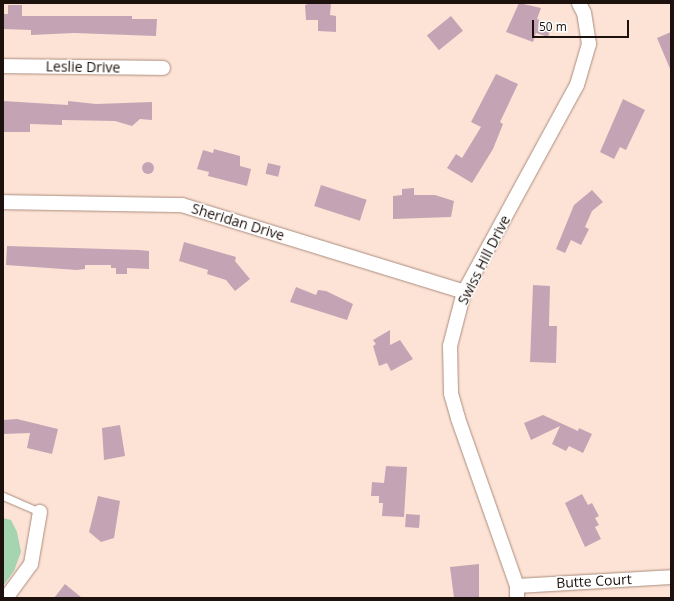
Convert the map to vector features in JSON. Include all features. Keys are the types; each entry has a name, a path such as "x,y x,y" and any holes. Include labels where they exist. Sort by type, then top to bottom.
{"street":[{"name":"Swiss Hill Drive","path":"517,592 451,393 450,346 464,292 577,85 589,44 584,13 579,3"},
{"name":"Leslie Drive","path":"3,66 163,68"},
{"name":"Sheridan Drive","path":"3,202 182,205 464,292"},
{"path":"6,598 31,564 40,512"},
{"name":"Butte Court","path":"517,592 671,577"}],"lane":[{"path":"3,496 40,512"}],"green space":[{"path":"3,518 11,520 17,532 21,552 14,571 3,586"}],"building":[{"path":"311,3 331,3 330,15 336,16 336,32 318,31 318,20 306,20 305,5"},
{"path":"519,3 541,8 537,19 552,25 548,37 536,33 533,42 506,32"},
{"path":"8,5 22,5 22,16 132,16 132,19 157,19 156,36 74,33 31,35 31,30 3,29 3,14 8,14"},
{"path":"451,16 463,31 439,50 427,36"},
{"path":"671,32 671,71 657,38"},
{"path":"496,74 518,84 500,122 503,124 493,149 472,183 447,168 456,154 462,158 481,127 471,122"},
{"path":"623,99 645,110 626,150 620,147 614,159 600,152"},
{"path":"3,101 68,105 68,101 96,104 152,102 152,120 140,119 132,126 115,121 62,120 62,125 30,124 30,132 3,132"},
{"path":"214,149 240,156 240,166 251,169 247,186 208,176 209,172 197,169 203,150 213,153"},
{"path":"146,162 150,162 154,168 150,174 146,174 142,170 142,166"},
{"path":"268,163 281,166 278,177 266,174"},
{"path":"321,185 367,200 360,221 314,206"},
{"path":"414,188 414,195 435,195 454,201 451,217 393,219 393,196 402,195 402,189"},
{"path":"592,190 603,202 592,211 585,227 589,229 581,245 571,240 565,253 556,249 574,205"},
{"path":"184,242 236,257 235,261 250,279 235,291 226,280 207,274 208,270 179,261"},
{"path":"7,246 149,251 149,269 127,268 127,274 116,274 116,268 111,268 111,265 85,265 85,269 77,270 6,265"},
{"path":"533,285 550,286 549,326 557,326 556,363 530,362"},
{"path":"296,287 316,295 318,290 326,291 353,304 347,320 290,302"},
{"path":"390,330 390,345 400,340 413,359 391,371 387,363 379,366 373,346 376,344 373,340"},
{"path":"543,415 578,431 579,428 592,434 583,453 569,446 566,451 552,444 560,426 531,440 524,423"},
{"path":"17,419 58,429 52,454 27,448 30,433 3,434 3,420"},
{"path":"120,425 125,456 104,460 102,428"},
{"path":"386,466 407,467 404,517 382,516 383,503 379,503 379,496 371,496 372,482 384,483"},
{"path":"582,494 588,505 592,503 599,516 595,518 599,525 595,527 601,539 585,547 565,503"},
{"path":"98,496 120,501 114,538 101,542 89,532"},
{"path":"406,514 420,515 419,528 405,527"},
{"path":"479,564 479,598 454,598 450,567"},
{"path":"65,584 82,598 54,598"}]}
